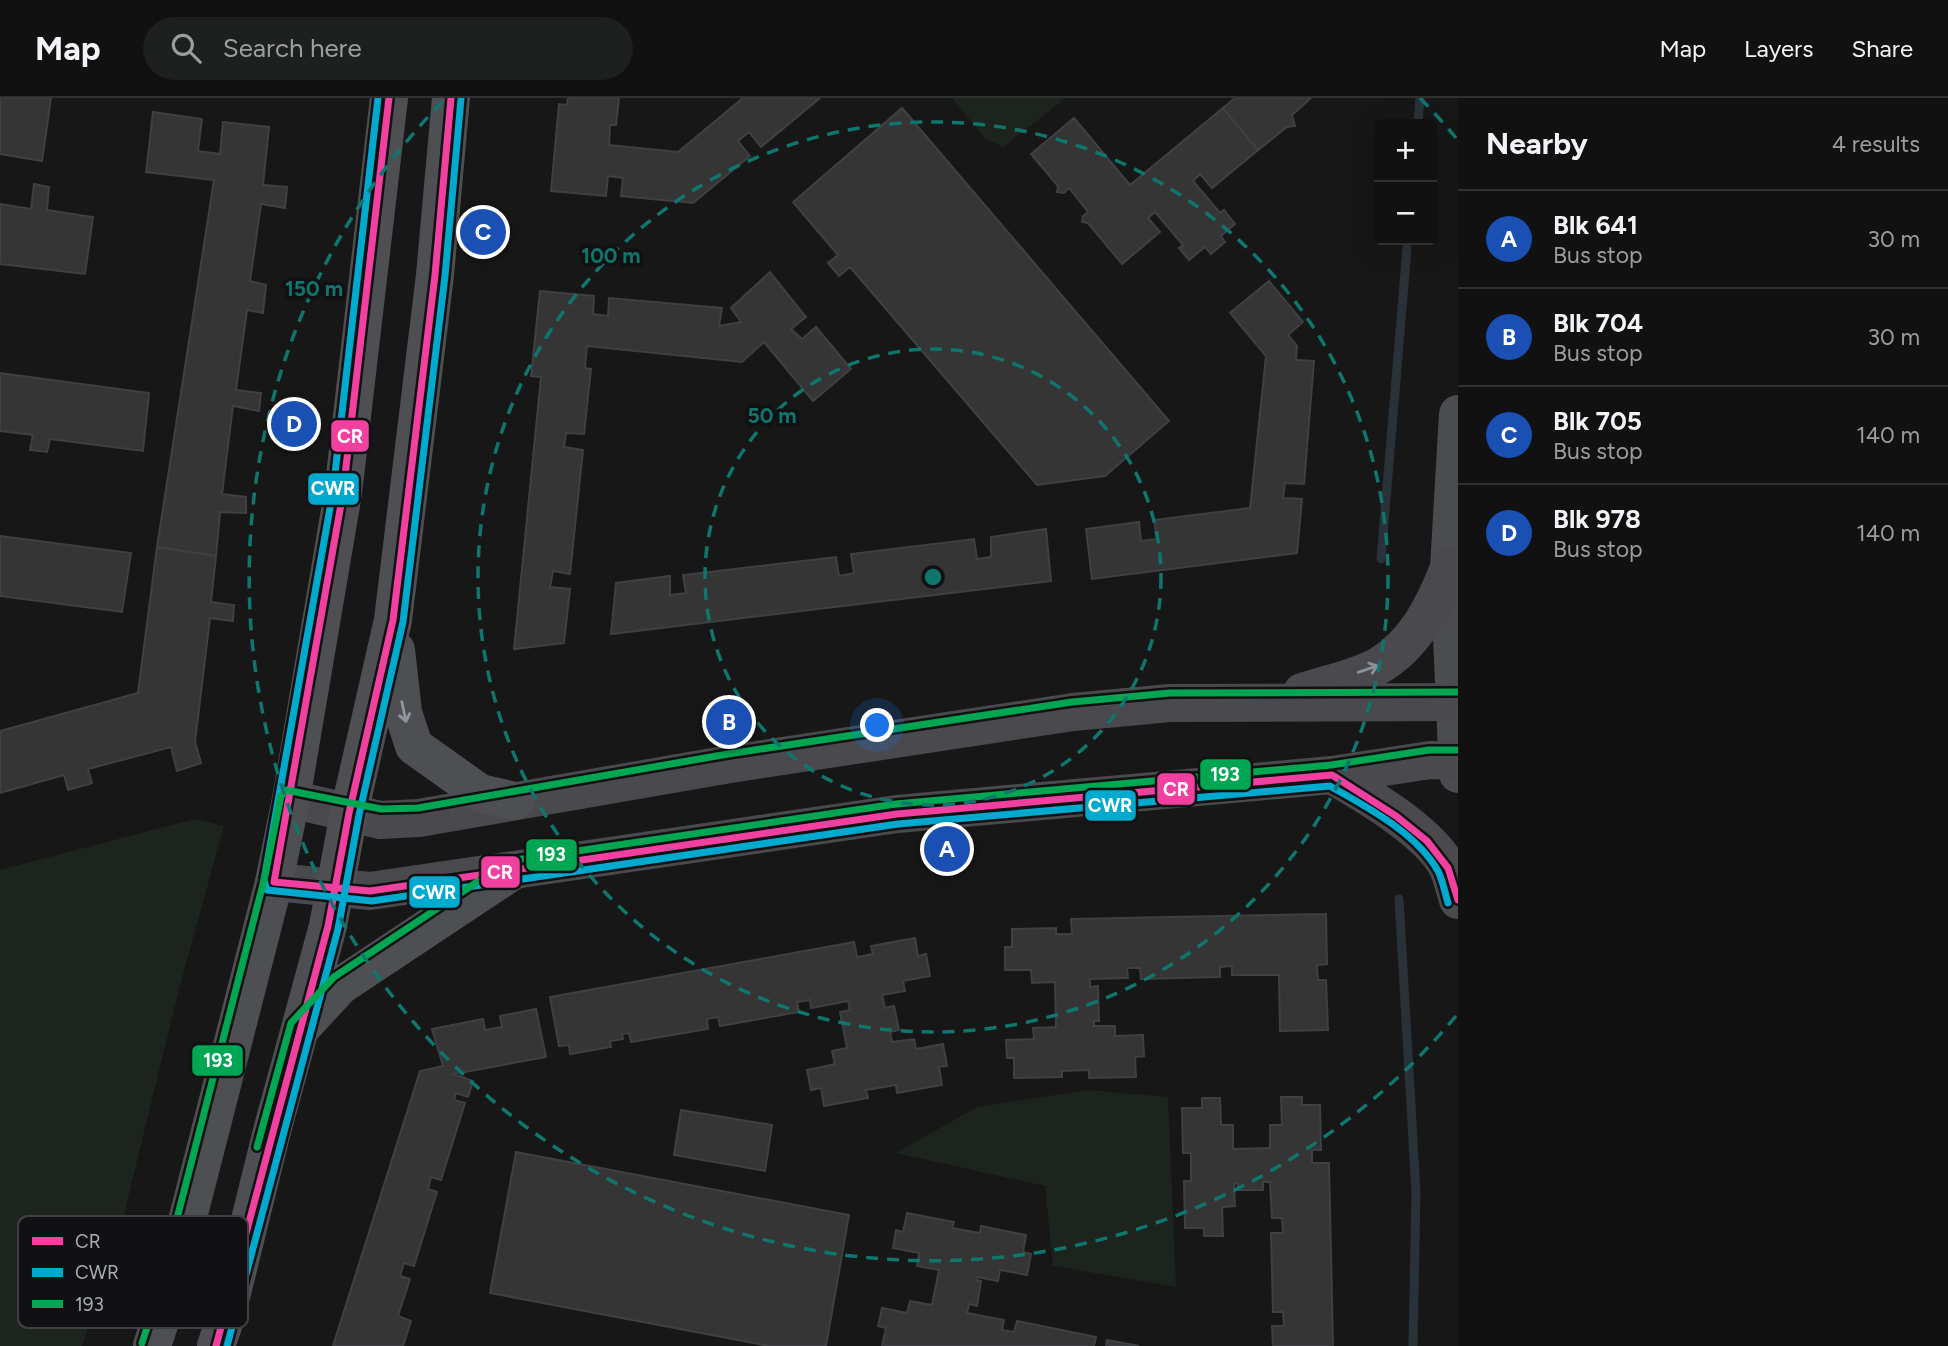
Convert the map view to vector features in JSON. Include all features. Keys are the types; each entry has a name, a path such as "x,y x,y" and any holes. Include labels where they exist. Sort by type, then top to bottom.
{"main road":[{"path":"188,1216 274,881 291,799 343,493 389,98"},
{"path":"248,1231 335,887 393,620 435,275 451,98"},
{"path":"1280,700 1379,666 1414,635 1435,604 1449,568"},
{"path":"393,620 403,712 414,746 480,793 515,801"},
{"path":"291,799 380,820 419,818 716,766 1073,712 1170,703 1280,700 1396,704 1456,702"},
{"path":"274,881 370,891 897,814 1332,775 1430,760 1458,765"},
{"path":"1332,775 1383,806 1427,844 1447,867 1458,900"},
{"path":"299,1030 340,986 513,871"},
{"path":"152,1346 158,1328"},
{"path":"216,1346 222,1328"}],"street":[{"path":"1458,414 1449,568 1458,765"}],"shaded area":[{"path":"952,98 1066,98 1003,147 986,139"},
{"path":"194,819 224,826 179,989 124,1216 18,1216 18,1328 88,1328 82,1346 0,1346 0,870"},
{"path":"1088,1090 1168,1097 1176,1287 1053,1266 1045,1186 896,1153 977,1107"}],"building":[{"path":"0,98 51,98 42,161 0,154"},
{"path":"568,98 619,98 616,125 610,125 609,145 678,152 743,98 820,98 761,147 749,132 738,141 750,156 693,203 621,196 623,178 608,176 606,196 551,191 559,104 567,105"},
{"path":"1235,98 1311,98 1292,115 1295,126 1287,127 1258,150 1223,108"},
{"path":"902,108 1169,421 1105,476 1037,485 850,267 839,276 828,263 838,255 793,202"},
{"path":"1223,108 1258,150 1212,188 1200,174 1193,181 1220,213 1224,210 1235,224 1221,236 1225,242 1211,254 1205,247 1189,260 1179,248 1183,245 1155,212 1148,218 1160,232 1122,264 1088,223 1082,222 1083,216 1088,212 1069,188 1064,193 1057,192 1058,186 1031,154 1074,118 1130,185"},
{"path":"153,112 202,119 198,151 220,154 223,122 269,127 263,185 287,187 285,208 261,204 250,281 266,285 263,313 247,310 236,390 261,393 259,411 233,406 222,494 246,497 246,513 220,512 216,556 157,547 214,180 146,172"},
{"path":"34,184 49,187 47,210 93,217 85,274 0,264 0,204 31,209"},
{"path":"770,272 806,317 791,329 802,339 816,327 851,369 813,401 764,342 742,362 587,346 585,368 591,369 584,434 566,433 564,447 583,450 570,574 553,571 550,587 570,589 564,643 514,649 541,377 531,376 540,291 594,296 593,314 608,316 609,298 722,308 719,326 741,322 731,308"},
{"path":"1269,281 1303,322 1288,335 1297,346 1296,360 1314,361 1304,484 1285,483 1283,498 1302,499 1297,553 1092,579 1086,529 1139,522 1141,541 1157,539 1154,520 1250,508 1266,356 1230,313"},
{"path":"0,373 149,393 143,451 50,439 47,452 30,450 33,435 0,431"},
{"path":"1046,529 1051,581 611,634 616,583 670,576 670,595 686,593 683,575 836,557 839,576 854,573 851,554 974,539 977,559 991,557 991,537"},
{"path":"0,536 131,553 122,612 0,596"},
{"path":"157,547 216,556 211,602 234,605 233,621 210,618 195,742 201,763 177,771 171,747 88,769 92,783 68,790 64,775 0,793 0,731 138,693"},
{"path":"1326,914 1327,964 1317,965 1318,980 1326,980 1328,1030 1280,1031 1279,975 1232,975 1232,966 1220,967 1220,977 1141,979 1140,968 1127,968 1128,978 1090,979 1090,987 1098,986 1099,1021 1094,1021 1094,1026 1115,1026 1115,1036 1143,1035 1144,1056 1135,1057 1136,1077 1089,1078 1089,1070 1062,1071 1062,1077 1014,1078 1014,1058 1007,1058 1006,1040 1034,1039 1033,1028 1056,1027 1055,982 1032,983 1031,970 1005,970 1005,947 1012,947 1012,929 1056,928 1056,934 1072,934 1071,919"},
{"path":"915,938 918,956 926,954 930,976 903,981 905,991 882,995 885,1008 894,1006 899,1030 890,1032 892,1042 914,1039 916,1049 943,1044 947,1066 939,1067 942,1085 897,1093 896,1085 866,1090 868,1098 824,1106 821,1088 811,1090 807,1070 835,1064 832,1051 847,1048 840,1012 850,1010 848,1001 811,1008 810,1000 797,1002 799,1012 720,1026 718,1017 707,1019 708,1029 631,1042 629,1033 622,1034 623,1039 610,1041 611,1047 570,1054 569,1045 559,1046 550,997 854,942 857,957 873,954 871,946"},
{"path":"536,1009 546,1057 454,1074 473,1081 468,1097 456,1093 454,1100 465,1103 441,1180 431,1177 428,1189 437,1192 414,1266 404,1263 400,1276 410,1279 398,1316 411,1321 403,1346 333,1346 420,1071 443,1066 432,1029 483,1019 485,1030 502,1027 500,1016"},
{"path":"1281,1097 1302,1097 1302,1105 1320,1105 1321,1150 1312,1150 1312,1163 1329,1163 1333,1346 1273,1346 1272,1326 1284,1326 1283,1312 1273,1312 1271,1233 1283,1233 1282,1218 1272,1218 1270,1182 1263,1182 1263,1190 1238,1190 1238,1184 1234,1183 1235,1206 1222,1207 1223,1236 1204,1236 1204,1228 1185,1228 1184,1181 1191,1181 1191,1153 1183,1153 1182,1108 1202,1108 1202,1098 1220,1098 1221,1125 1233,1125 1233,1149 1270,1148 1270,1125 1282,1125"},
{"path":"681,1110 772,1125 765,1171 674,1155"},
{"path":"516,1152 849,1215 826,1346 770,1346 490,1293"},
{"path":"907,1213 954,1222 952,1228 980,1233 981,1226 1026,1235 1023,1252 1031,1254 1027,1275 1000,1270 998,1281 977,1277 976,1280 981,1281 977,1306 969,1304 967,1313 1004,1320 1002,1330 1014,1332 1017,1321 1096,1337 1094,1346 882,1346 886,1328 878,1326 882,1308 907,1313 910,1301 932,1305 939,1270 917,1266 919,1253 893,1248 896,1230 903,1232"},
{"path":"1107,1340 1139,1346 1106,1346"}],"waterway":[{"path":"1418,119 1420,98"},
{"path":"1381,559 1407,248"},
{"path":"1399,899 1416,1192 1413,1346"}],"transit line":[{"name":"CWR","path":"378,98 333,491 264,880 267,890 372,901 898,824 1330,786 1374,812 1417,844 1438,871 1448,903"},
{"name":"CR","path":"389,98 343,493 274,882 370,891 897,814 1332,775 1396,816 1427,841 1448,868 1458,900"},
{"name":"CR","path":"248,1226 328,926 349,813 393,620 435,275 451,98"},
{"name":"CWR","path":"248,1267 338,929 359,815 403,622 445,276 461,99"},
{"name":"193","path":"178,1216 264,880 281,796 286,790 381,809 418,808 728,754 1072,702 1170,693 1458,692"},
{"name":"193","path":"257,1147 291,1023 334,977 509,861 896,804 1331,765 1429,750 1458,750"},
{"name":"193","path":"142,1343 147,1328"},
{"name":"CR","path":"216,1346 221,1328"},
{"name":"CWR","path":"227,1346 232,1328"}],"place":[{"name":"Blk 705","path":"483,232"},
{"name":"Blk 978","path":"294,424"},
{"name":"Blk 704","path":"729,722"},
{"name":"Blk 641","path":"947,849"}]}
